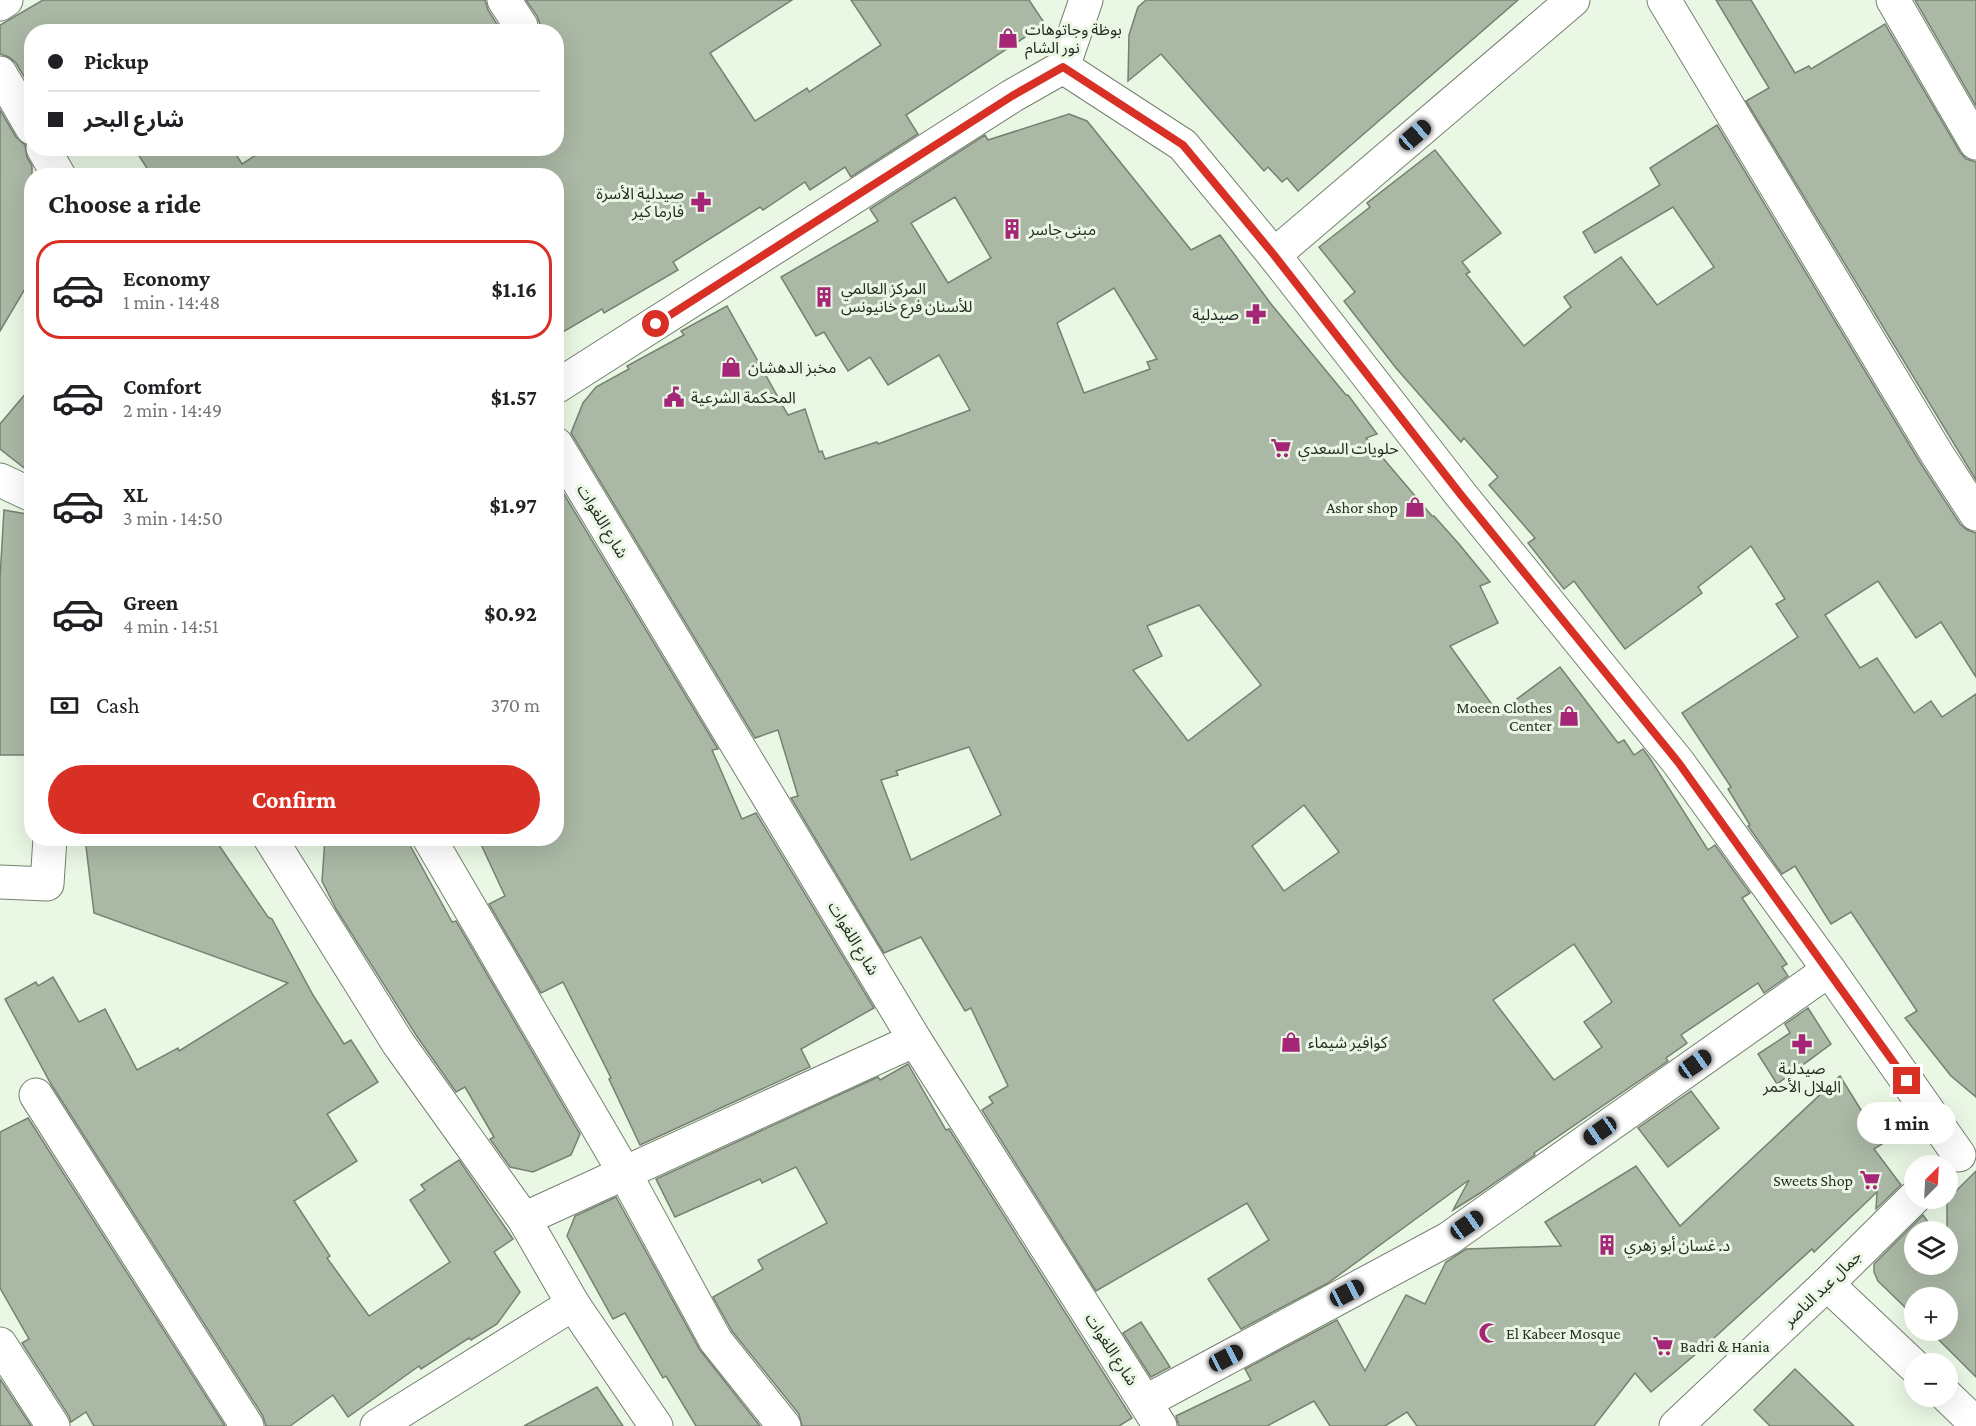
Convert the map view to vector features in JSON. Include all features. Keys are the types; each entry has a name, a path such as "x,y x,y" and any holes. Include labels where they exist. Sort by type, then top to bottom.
{"street":[{"path":"0,4 6,0"},
{"path":"564,382 1012,96 1063,67 1086,0"},
{"path":"1274,255 1573,0"},
{"path":"1664,0 1937,454 1976,514"},
{"path":"1893,0 1976,143"},
{"path":"1063,67 1183,145 1274,255 1461,495 1678,762 1961,1154"},
{"path":"0,74 24,114"},
{"name":"شارع اللغوات","path":"564,457 915,1040 1153,1414"},
{"path":"0,480 24,491"},
{"path":"0,882 47,884 49,846"},
{"path":"275,846 398,1043 525,1219 573,1304 656,1426"},
{"path":"434,846 624,1172 716,1341 783,1426"},
{"path":"1153,1414 1448,1239 1829,970"},
{"path":"525,1219 915,1040"},
{"path":"36,1095 247,1426"},
{"name":"جمال عبد الناصر","path":"1676,1426 1904,1208"},
{"path":"1827,1284 1904,1357"},
{"path":"377,1426 573,1304"},
{"path":"0,1344 53,1426"},
{"path":"1958,1407 1976,1424"}],"building":[{"path":"43,0 485,0 497,24 24,24 24,76 16,63 0,54 0,25"},
{"path":"526,0 792,0 710,53 755,121 807,88 809,92 881,45 851,0 1029,0 1045,24 906,115 918,134 851,177 845,167 810,190 805,182 763,210 760,207 673,262 678,270 604,313 602,309 564,331 564,168 147,168 139,156 237,156 242,164 254,156 564,156 564,24 540,24"},
{"path":"1146,0 1518,0 1298,191 1287,178 1282,182 1268,167 1264,171 1161,54 1128,81 1129,35 1138,7"},
{"path":"1716,0 1751,0 1795,73 1809,66 1811,69 1885,24 1960,152 1966,159 1976,162 1976,480 1746,101 1769,88"},
{"path":"1915,0 1976,0 1976,106"},
{"path":"0,110 16,137 24,144 24,156 27,156 32,168 24,168 24,290 0,331"},
{"path":"1069,114 1087,121 1191,250 1220,235 1271,304 1348,395 1377,434 1366,438 1490,582 1480,586 1498,623 1450,646 1498,713 1560,667 1618,743 1624,740 1634,755 1643,749 1708,850 1715,845 1750,893 1742,898 1787,964 1782,967 1788,976 1764,993 1758,983 1681,1035 1687,1043 1666,1058 1668,1061 1480,1193 1453,1210 1469,1180 1328,1283 1241,1329 1208,1279 1269,1240 1247,1203 1096,1291 982,1110 993,1103 989,1097 1008,1086 971,1008 965,1011 921,937 884,953 791,798 798,796 778,730 755,738 571,433 583,403 596,387 629,369 627,366 684,335 681,331 727,306 788,415 805,409 819,452 822,451 825,459 877,442 878,444 970,410 939,355 888,385 870,357 848,371 824,332 816,336 781,277 878,221 870,209 985,135 988,140","holes":["955,197 991,258 948,283 911,223","1114,288 1157,359 1147,362 1150,369 1084,393 1057,323","1199,605 1261,685 1188,741 1133,670 1162,656 1147,626","969,747 1001,815 911,860 881,780 898,775 896,771","1304,805 1339,852 1284,891 1252,846","1574,944 1612,1002 1584,1022 1602,1047 1554,1080 1493,1000"]},
{"path":"1717,125 1921,464 1960,524 1976,533 1976,677 1941,622 1916,638 1878,581 1825,615 1860,668 1877,658 1914,713 1931,701 1942,717 1976,694 1976,1097 1951,1076 1905,1018 1917,1011 1851,912 1831,924 1795,866 1782,874 1748,826 1750,825 1728,789 1731,787 1682,713 1798,637 1776,604 1785,599 1751,546 1698,587 1702,593 1625,649 1574,581 1564,589 1528,543 1535,538 1489,485 1498,477 1464,438 1461,442 1396,368 1344,301 1355,292 1319,247 1370,207 1367,203 1435,150 1501,233 1462,262 1470,272 1466,274 1524,346 1571,307 1564,297 1621,257 1657,305 1714,267 1673,207 1595,253 1583,232 1660,185 1650,168"},
{"path":"24,396 24,468 0,449 0,424"},
{"path":"564,494 718,749 712,750 742,819 756,813 874,1008 801,1049 810,1067 640,1145 609,1079 611,1078 563,982 541,993 489,904 505,896 482,846 564,846"},
{"path":"4,510 24,514 24,755 0,755 0,578"},
{"path":"86,846 219,846 268,917 272,919 313,995 344,1044 351,1040 378,1082 327,1114 357,1161 294,1201 330,1256 327,1258 369,1316 450,1262 410,1200 425,1190 421,1185 459,1160 513,1239 494,1252 520,1292 497,1324 471,1340 469,1338 421,1369 419,1366 348,1417 333,1395 290,1426 266,1426 263,1416 51,1084 5,999 36,982 38,986 53,977 79,1022 105,1009 137,1070 178,1048 179,1051 288,983 94,913"},
{"path":"324,846 410,846 452,922 456,921 580,1134 571,1155 533,1172 510,1167 490,1139 494,1137 465,1087 456,1092 416,1035 336,909 322,881"},
{"path":"1808,1008 1831,1044 1777,1084 1758,1054 1790,1033 1785,1024"},
{"path":"908,1064 946,1130 949,1129 1132,1418 1119,1426 802,1426 799,1414 732,1331 713,1297 763,1269 758,1260 827,1223 796,1167 762,1183 760,1179 675,1217 656,1179 878,1077 880,1080"},
{"path":"1840,1076 1882,1144 1874,1149 1901,1185 1876,1209 1877,1192 1814,1252 1812,1249 1651,1392 1635,1373 1594,1426 1417,1426 1407,1412 1385,1426 1330,1426 1314,1401 1267,1426 1179,1426 1176,1416 1251,1380 1245,1369 1337,1320 1365,1371 1406,1295 1425,1304 1446,1262 1466,1249 1561,1246 1545,1222 1636,1166 1680,1226"},
{"path":"1691,1091 1719,1128 1668,1167 1638,1128"},
{"path":"28,1118 225,1426 94,1426 86,1412 71,1422 22,1343 29,1339 0,1288 0,1132"},
{"path":"1976,1171 1976,1377 1958,1359 1958,1353 1952,1353 1940,1341 1958,1341 1958,1287 1904,1287 1904,1306 1878,1281 1874,1272 1874,1264 1904,1234 1904,1275 1958,1275 1958,1221 1947,1221 1947,1209 1958,1209 1958,1189"},
{"path":"616,1197 700,1350 760,1426 696,1426 666,1376 663,1378 625,1313 613,1319 567,1236 575,1216"},
{"path":"1923,1215 1927,1221 1917,1221"},
{"path":"1141,1322 1170,1367 1151,1377 1123,1333"},
{"path":"1795,1369 1854,1426 1770,1426 1754,1410"},
{"path":"0,1379 31,1426 0,1426"},
{"path":"597,1387 623,1426 524,1426"}],"place":[{"name":"بوظة وجاتوهات نور الشام","path":"1008,38"},
{"name":"صيدلية الأسرة فارما كير","path":"701,202"},
{"name":"مبنى جاسر","path":"1012,229"},
{"name":"المركز العالمي للأسنان فرع خانيونس","path":"824,297"},
{"name":"صيدلية","path":"1256,314"},
{"name":"مخبز الدهشان","path":"731,367"},
{"name":"المحكمة الشرعية","path":"674,397"},
{"name":"حلويات السعدي","path":"1281,448"},
{"name":"Ashor shop","path":"1415,507"},
{"name":"Moeen Clothes Center","path":"1569,716"},
{"name":"كوافير شيماء","path":"1291,1042"},
{"name":"صيدلية الهلال الأحمر","path":"1802,1044"},
{"name":"Sweets Shop","path":"1870,1180"},
{"name":"د. غسان أبو زهري","path":"1607,1245"},
{"name":"El Kabeer Mosque","path":"1489,1333"},
{"name":"Badri & Hania","path":"1663,1346"}],"route":[{"path":"656,324 1012,96 1063,67 1183,145 1274,255 1461,495 1678,762 1907,1081"}]}
